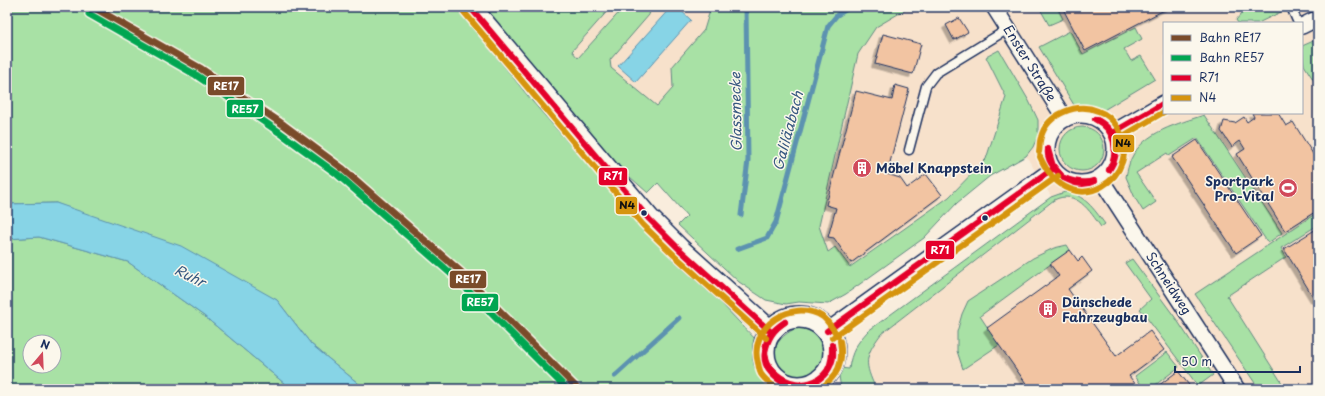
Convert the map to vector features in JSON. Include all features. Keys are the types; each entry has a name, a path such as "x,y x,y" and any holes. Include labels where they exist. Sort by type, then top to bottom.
{"main road":[{"path":"470,7 648,219 771,332"},
{"path":"792,318 805,318 817,323 827,331 832,341 834,352 832,364 821,385 794,386 780,381 773,375 768,367 764,351 771,332 781,323 792,318"}],"street":[{"name":"Enster Straße","path":"994,7 1065,119"},
{"path":"1303,26 1318,18"},
{"path":"1112,133 1163,104"},
{"path":"1086,115 1096,118 1105,124 1112,133 1116,153 1108,172 1100,178 1091,182 1072,182 1063,178 1053,169 1047,154 1048,143 1051,134 1057,125 1065,119 1086,115"},
{"path":"827,331 1053,169"},
{"name":"Schneidweg","path":"1100,178 1237,389"}],"lane":[{"path":"1291,7 1298,22"},
{"path":"909,150 926,86 931,78 936,72 1008,29"}],"shaded area":[{"path":"528,7 1318,7 1318,389 876,389 867,364 868,350 881,334 1054,201 1026,156 1033,147 1038,120 1029,101 999,50 986,57 1006,97 986,159 949,197 850,267 835,247 797,276"}],"green space":[{"path":"7,7 456,7 532,101 632,216 671,256 705,286 758,342 759,368 763,380 778,389 365,389 311,344 277,300 56,203 7,204"},
{"path":"480,7 611,7 572,51 578,58 624,7 651,7 649,15 610,60 611,68 657,106 673,88 672,67 704,30 711,7 910,7 876,27 858,54 819,226 828,252 835,247 850,267 949,197 986,159 1006,97 986,57 999,50 1029,101 1038,120 1038,135 1033,147 1026,156 990,176 957,203 924,238 846,294 828,304 799,302 786,304 766,300 739,282 678,225 687,216 658,183 648,193 612,161"},
{"path":"1039,7 1057,7 1063,19 1049,25"},
{"path":"1247,7 1283,7 1281,12 1260,22 1237,22 1236,20"},
{"path":"1136,27 1142,39 1124,49 1131,61 1141,56 1155,79 1102,111 1084,105 1074,105 1039,47 1070,31 1083,54"},
{"path":"1318,39 1318,60 1315,62 1318,67 1318,87 1304,65 1303,46"},
{"path":"1204,115 1282,233 1268,243 1197,138 1169,156 1167,153 1136,173 1156,202 1143,211 1135,198 1126,177 1131,159 1137,149 1153,135 1173,125"},
{"path":"1078,127 1086,127 1091,128 1098,133 1103,140 1103,158 1098,165 1091,170 1078,171 1070,168 1063,161 1060,153 1060,145 1063,137 1070,130"},
{"path":"1065,192 1072,193 1088,203 1105,224 1101,227 1092,214 1076,199 1062,197 1054,200 881,334 871,349 868,360 869,373 876,389 841,389 839,376 840,368 849,369 855,348 868,331 1051,197"},
{"path":"1318,212 1318,225 1281,248 1286,257 1227,296 1282,383 1273,389 1259,389 1195,294"},
{"path":"39,237 128,262 204,316 291,389 7,389 7,239"},
{"path":"1067,245 1070,250 980,316 999,345 963,369 957,351 957,332 962,314 968,301 1033,258 1054,248"},
{"path":"1132,259 1177,320 1213,375 1198,386 1140,309 1151,299 1125,263"},
{"path":"799,327 814,333 820,339 826,354 821,365 804,378 792,375 783,370 777,363 774,356 775,348 780,340 788,333"},
{"path":"1167,352 1179,367 1150,389 1138,389 1142,386 1135,376"}],"water":[{"path":"671,7 677,7 691,20 636,82 618,66"},
{"name":"Ruhr","path":"56,203 181,246 277,300 311,344 365,389 291,389 204,316 128,262 39,237 7,239 7,204"}],"building":[{"path":"1062,7 1170,7 1085,51"},
{"path":"959,18 968,32 954,40 946,25"},
{"path":"883,34 921,44 913,74 875,64"},
{"name":"Möbel Knappstein","path":"895,85 909,89 887,174 900,178 907,188 926,174 942,195 851,263 834,238 828,237 836,208 826,205 856,91 892,100"},
{"name":"Sportpark Pro-Vital","path":"1252,114 1279,114 1286,126 1293,122 1318,162 1318,210 1285,231 1237,154 1245,149 1240,141 1232,147 1221,131 1224,121 1235,123 1244,117 1247,122 1254,117"},
{"path":"1197,140 1261,236 1236,253 1172,157"},
{"path":"1318,228 1318,298 1315,300 1284,249"},
{"name":"Dünschede Fahrzeugbau","path":"1070,250 1078,261 1082,257 1092,271 1068,289 1116,356 1150,331 1164,350 1129,376 1137,386 1132,389 1030,389 987,328 1059,276 1050,264"},
{"path":"1178,371 1192,389 1154,389"}],"waterway":[{"name":"Glassmecke","path":"741,215 748,160 746,7"},
{"name":"Galiläabach","path":"737,249 767,238 776,222 828,26 837,15 850,7"},
{"name":"Glassmecke","path":"615,376 679,318"}],"rail line":[{"name":"RE17","path":"93,7 200,68 284,125 342,168 461,272 578,389"},
{"name":"RE57","path":"89,14 196,75 337,174 456,278 567,389"}],"transit line":[{"name":"R71","path":"470,7 649,219 679,249 771,332"},
{"name":"N4","path":"464,12 643,225 766,338"},
{"name":"R71","path":"1112,133 1163,104"},
{"name":"N4","path":"1039,152 1041,137 1049,122 1064,112 1081,108 1098,111 1110,118 1118,128 1124,145 1122,162 1114,176 1102,186 1087,191 1070,189 1054,178 1040,157"},
{"name":"N4","path":"1116,140 1163,113"},
{"name":"R71","path":"1095,119 1108,128 1115,141 1115,156 1109,170"},
{"name":"R71","path":"1095,119 1107,129 1114,142 1114,156 1109,170"},
{"name":"R71","path":"1048,149 1053,166 1061,175"},
{"name":"R71","path":"1048,149 1049,160 1061,175"},
{"name":"R71","path":"827,331 1053,169"},
{"name":"N4","path":"832,338 1058,176"},
{"name":"R71","path":"1064,178 1079,182 1094,181"},
{"name":"R71","path":"1064,178 1075,183 1082,184 1094,181"},
{"name":"N4","path":"777,389 760,373 757,350 760,338 766,327 775,319 786,313 798,311 811,312 823,317 838,336"},
{"name":"R71","path":"765,352 766,342 770,334 785,322"},
{"name":"R71","path":"765,352 772,335 777,328 785,322"},
{"name":"N4","path":"820,389 831,379 838,368 841,356 840,341"},
{"name":"R71","path":"765,352 773,371 781,377 790,382 800,384 810,383 819,379 829,368 832,355 832,345"},
{"name":"R71","path":"765,352 767,367 775,377 792,386 801,386 811,384 826,372 831,364 833,355 832,345"}],"place":[{"name":"Möbel Knappstein","path":"862,168"},
{"name":"Sportpark Pro-Vital","path":"1288,188"},
{"name":"Dünschede Fahrzeugbau","path":"1048,309"}]}
